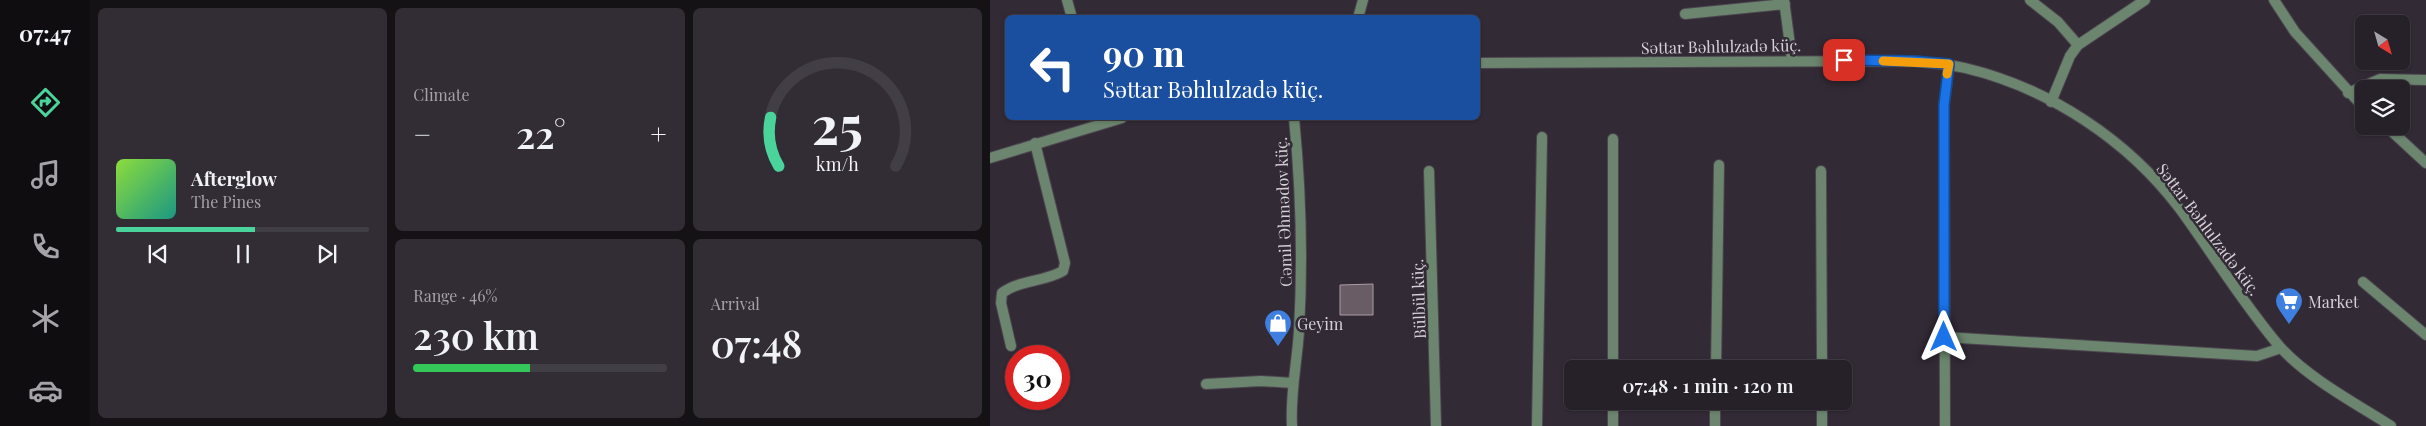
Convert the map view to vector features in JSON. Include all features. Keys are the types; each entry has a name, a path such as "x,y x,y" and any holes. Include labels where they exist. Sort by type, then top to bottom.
{"street":[{"path":"1067,0 1071,15"},
{"path":"1359,15 1363,0"},
{"path":"2030,0 2058,22 2078,46"},
{"path":"2051,102 2070,56 2078,46 2145,0"},
{"path":"2274,0 2295,32 2355,100"},
{"path":"1685,14 1785,2 1792,60"},
{"name":"Səttar Bəhlulzadə küç.","path":"1480,64 1792,60 1913,61 1949,64 2014,84 2051,102 2099,130 2130,153 2151,174 2179,208 2281,348 2328,386 2391,426"},
{"path":"1945,426 1944,105 1949,64"},
{"path":"2348,93 2380,79 2426,80"},
{"path":"990,158 1104,120"},
{"name":"Cəmil Əhmədov küç.","path":"1292,426 1293,383 1299,332 1302,244 1294,120"},
{"path":"2396,135 2426,163"},
{"path":"1537,426 1542,137"},
{"path":"1613,139 1613,360"},
{"path":"1011,345 1001,303 1002,293 1009,288 1052,277 1063,271 1065,263 1035,143"},
{"path":"1716,360 1719,165"},
{"name":"Bülbül küç.","path":"1429,171 1436,426"},
{"path":"1820,171 1822,360"},
{"path":"2363,282 2426,335"},
{"path":"1944,337 2257,356 2281,348"},
{"path":"1206,384 1261,381 1293,383"},
{"path":"1613,410 1613,426"},
{"path":"1715,410 1715,426"},
{"path":"1822,410 1822,426"}],"building":[{"path":"1373,284 1373,315 1340,315 1340,285"}],"slow traffic":[{"path":"1883,61 1949,64 1947,74"}],"place":[{"name":"Market","path":"2289,325"},
{"name":"Geyim","path":"1278,347"}],"route":[{"path":"1844,60 1913,61 1949,64 1944,105 1944,337"}]}
